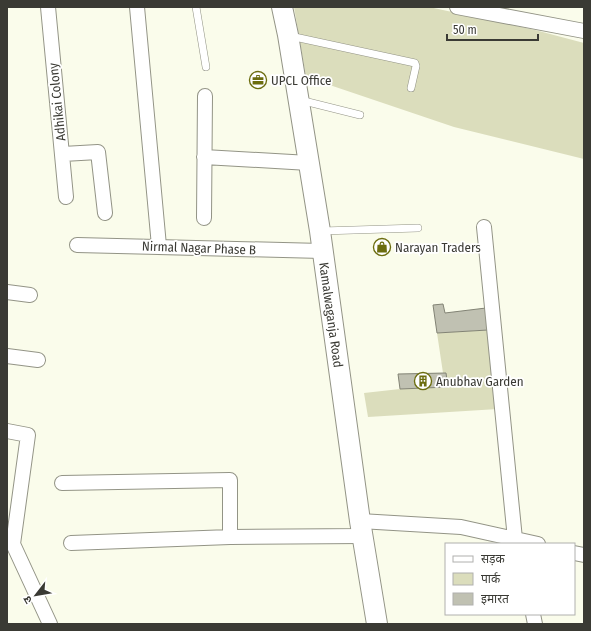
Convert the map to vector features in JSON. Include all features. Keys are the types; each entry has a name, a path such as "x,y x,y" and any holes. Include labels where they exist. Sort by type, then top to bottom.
{"main road":[{"name":"Kamalwaganja Road","path":"282,7 288,35 320,231 361,529 377,624"}],"street":[{"name":"Adhikai Colony","path":"48,7 66,196"},
{"path":"137,7 158,246"},
{"path":"457,7 584,31"},
{"path":"204,218 205,96"},
{"path":"63,154 98,152 105,213"},
{"path":"204,157 309,163"},
{"path":"484,227 518,541"},
{"name":"Nirmal Nagar Phase B","path":"77,245 322,251"},
{"path":"7,292 30,295"},
{"path":"7,356 38,360"},
{"path":"7,431 28,435 13,544 50,624"},
{"path":"62,483 230,480 230,537"},
{"path":"71,543 230,537 361,529 461,527 531,543"}],"lane":[{"path":"196,7 206,67"},
{"path":"288,35 414,63 416,66 411,88"},
{"path":"298,99 360,115"},
{"path":"320,231 418,228"}],"green space":[{"path":"294,7 429,7 535,30 584,43 584,159 454,127 306,77"},
{"path":"488,330 498,409 368,417 364,393 400,389 447,387 446,373 443,373 437,333"}],"building":[{"path":"443,304 445,313 486,308 488,330 437,333 433,305"},
{"name":"Anubhav Garden","path":"446,373 448,387 400,389 398,374"}],"place":[{"name":"UPCL Office","path":"258,80"},
{"name":"Narayan Traders","path":"382,247"},
{"name":"Anubhav Garden","path":"423,381"}]}
